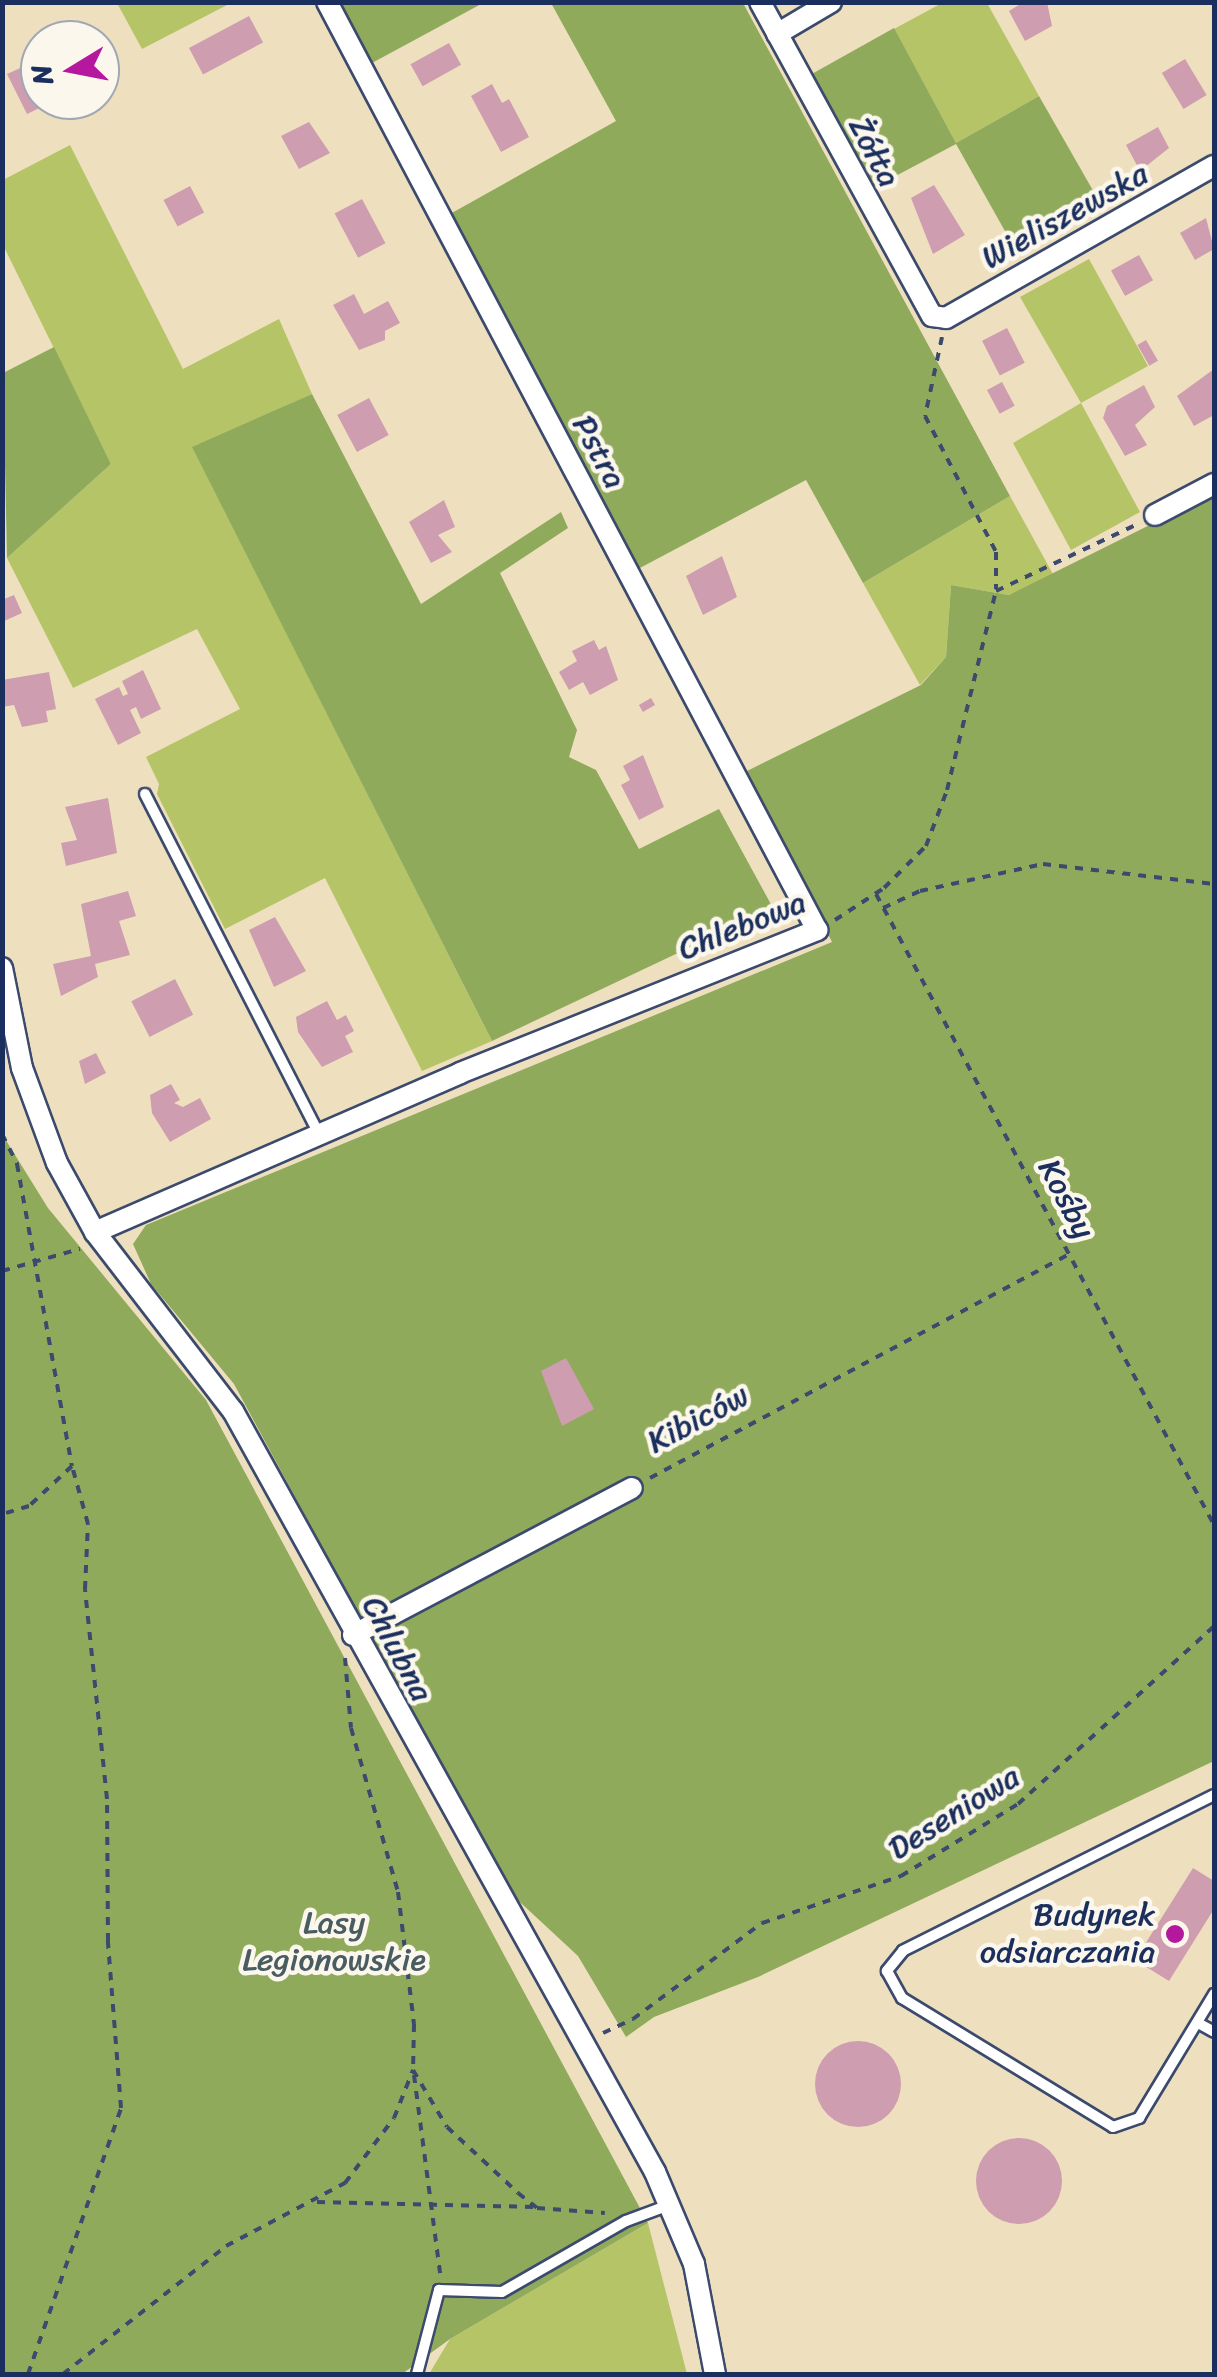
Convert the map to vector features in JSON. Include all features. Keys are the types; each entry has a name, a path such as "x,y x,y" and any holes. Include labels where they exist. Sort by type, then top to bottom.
{"street":[{"name":"Pstra","path":"327,2 817,930"},
{"name":"Żółta","path":"760,2 921,303 932,316 946,318"},
{"path":"777,34 831,2"},
{"name":"Wieliszewska","path":"946,318 1214,166"},
{"path":"1155,515 1214,484"},
{"name":"Chlebowa","path":"99,1237 318,1134 817,930"},
{"name":"Chlubna","path":"2,968 22,1068 57,1163 99,1237 233,1411 349,1644 670,2204 698,2279 716,2374"},
{"name":"Kibiców","path":"349,1644 632,1488"}],"lane":[{"path":"145,794 318,1134"},
{"path":"1214,1795 903,1951 887,1971 902,1998 1114,2127 1138,2118 1214,1994"},
{"path":"1198,2022 1214,2032"},
{"path":"416,2374 439,2290 502,2292 670,2204"}],"path":[{"name":"Chlebowa","path":"817,930 876,894 926,846 947,790 996,591 996,552 925,416 946,318"},
{"path":"996,591 1155,515"},
{"path":"883,908 920,890 1042,864 1214,884"},
{"name":"Kośby","path":"876,894 1214,1526"},
{"path":"2,1134 17,1164 72,1466 88,1524 85,1590 106,1782 108,1941 121,2108 28,2374"},
{"path":"2,1271 34,1263 99,1237"},
{"name":"Kibiców","path":"632,1488 1070,1254"},
{"path":"2,1514 29,1506 72,1466"},
{"name":"Deseniowa","path":"580,2043 633,2019 762,1923 902,1876 1018,1804 1214,1626"},
{"path":"349,1644 352,1728 398,1892 414,2024 413,2070 434,2206 439,2290"},
{"path":"63,2374 226,2246 315,2202 370,2156 413,2070"},
{"path":"413,2070 447,2127 537,2208"},
{"path":"315,2202 645,2214"}],"green space":[{"path":"117,3 231,3 142,49"},
{"path":"340,3 483,3 372,63"},
{"path":"551,3 743,3 1010,496 863,583 806,480 638,569 450,214 616,121"},
{"path":"942,3 987,3 1039,96 956,143 894,29"},
{"path":"894,28 956,143 1039,96 1103,208 1019,256 956,144 873,188 810,75"},
{"path":"70,145 183,369 279,319 312,394 193,448 492,1041 422,1071 325,878 225,929 157,794 159,784 146,757 240,709 197,629 73,688 7,558 111,464 3,245 3,180"},
{"path":"1089,259 1148,366 1081,403 1020,297"},
{"path":"54,347 111,464 7,558 3,373"},
{"path":"312,394 421,604 561,512 568,528 500,573 577,730 569,757 596,770 639,849 719,809 773,908 492,1041 192,447"},
{"path":"1081,403 1140,512 1071,550 1013,443"},
{"path":"1214,493 1214,1761 758,1977 654,2017 626,2037 578,1956 508,1891 234,1384 151,1284 133,1244 146,1225 832,942 747,771 921,685 946,657 951,585 1009,595"},
{"path":"1010,496 1054,576 1009,595 951,585 946,657 920,685 863,583"},
{"name":"Lasy Legionowskie","path":"2,1134 48,1208 206,1400 648,2223 450,2339 402,2374 3,2374"},
{"path":"648,2223 687,2374 429,2374 450,2339"}],"building":[{"path":"1024,2 1047,2 1052,26 1025,41 1009,11"},
{"path":"249,16 263,42 203,74 189,48"},
{"path":"449,43 461,65 423,86 411,64"},
{"path":"1185,59 1207,95 1183,109 1162,73"},
{"path":"20,68 20,100 7,74"},
{"path":"492,84 502,103 509,99 529,137 501,152 471,96"},
{"path":"309,122 330,153 299,169 281,136"},
{"path":"1158,127 1169,148 1140,171 1126,145"},
{"path":"934,185 965,235 933,254 911,198"},
{"path":"190,186 204,212 178,227 164,200"},
{"path":"362,199 385,243 358,258 335,214"},
{"path":"1206,218 1214,249 1195,260 1180,233"},
{"path":"1139,255 1153,280 1125,296 1111,271"},
{"path":"354,294 364,314 388,301 400,323 385,331 385,340 359,350 333,305"},
{"path":"1007,328 1025,363 1000,375 982,341"},
{"path":"1146,340 1158,361 1149,366 1137,345"},
{"path":"1214,369 1214,415 1194,426 1177,396"},
{"path":"1002,382 1015,406 1000,414 987,390"},
{"path":"1144,385 1155,407 1135,425 1147,445 1125,456 1103,418 1107,406"},
{"path":"369,398 389,435 357,452 337,415"},
{"path":"444,500 455,527 438,535 452,552 431,563 409,522"},
{"path":"722,556 737,597 703,615 686,576"},
{"path":"14,595 22,613 2,622 2,600"},
{"path":"594,640 599,650 606,646 618,680 590,695 583,682 569,690 559,672 577,661 572,651"},
{"path":"143,670 161,709 141,719 136,707 130,710 141,733 118,745 95,699 119,687 123,696 128,694 122,681"},
{"path":"49,672 56,709 46,711 48,722 22,727 14,705 2,707 2,680"},
{"path":"651,698 655,705 643,712 639,705"},
{"path":"643,755 664,807 639,820 621,785 630,780 623,766"},
{"path":"108,798 117,853 66,866 61,843 77,840 65,807"},
{"path":"128,891 136,916 119,921 130,955 95,964 98,977 61,996 53,964 91,956 81,904"},
{"path":"275,917 306,971 274,987 249,930"},
{"path":"175,979 193,1015 150,1037 131,1001"},
{"path":"327,1001 337,1020 346,1015 354,1031 345,1036 353,1052 322,1067 298,1032 296,1017"},
{"path":"96,1053 106,1073 85,1084 79,1061"},
{"path":"171,1084 180,1100 174,1103 183,1107 200,1098 211,1119 170,1142 152,1113 150,1095"},
{"path":"566,1358 594,1409 562,1426 541,1371"},
{"name":"Budynek odsiarczania","path":"1193,1868 1214,1881 1214,1909 1169,1981 1135,1960"},
{"path":"858,2041 875,2044 889,2053 898,2067 898,2101 889,2115 875,2124 858,2127 841,2124 827,2115 818,2101 815,2084 818,2067 827,2053 841,2044"},
{"path":"1019,2138 1036,2141 1050,2150 1059,2164 1059,2198 1050,2212 1036,2221 1019,2224 1002,2221 988,2212 979,2198 976,2181 979,2164 988,2150 1002,2141"}],"place":[{"name":"Budynek odsiarczania","path":"1175,1934"}]}
